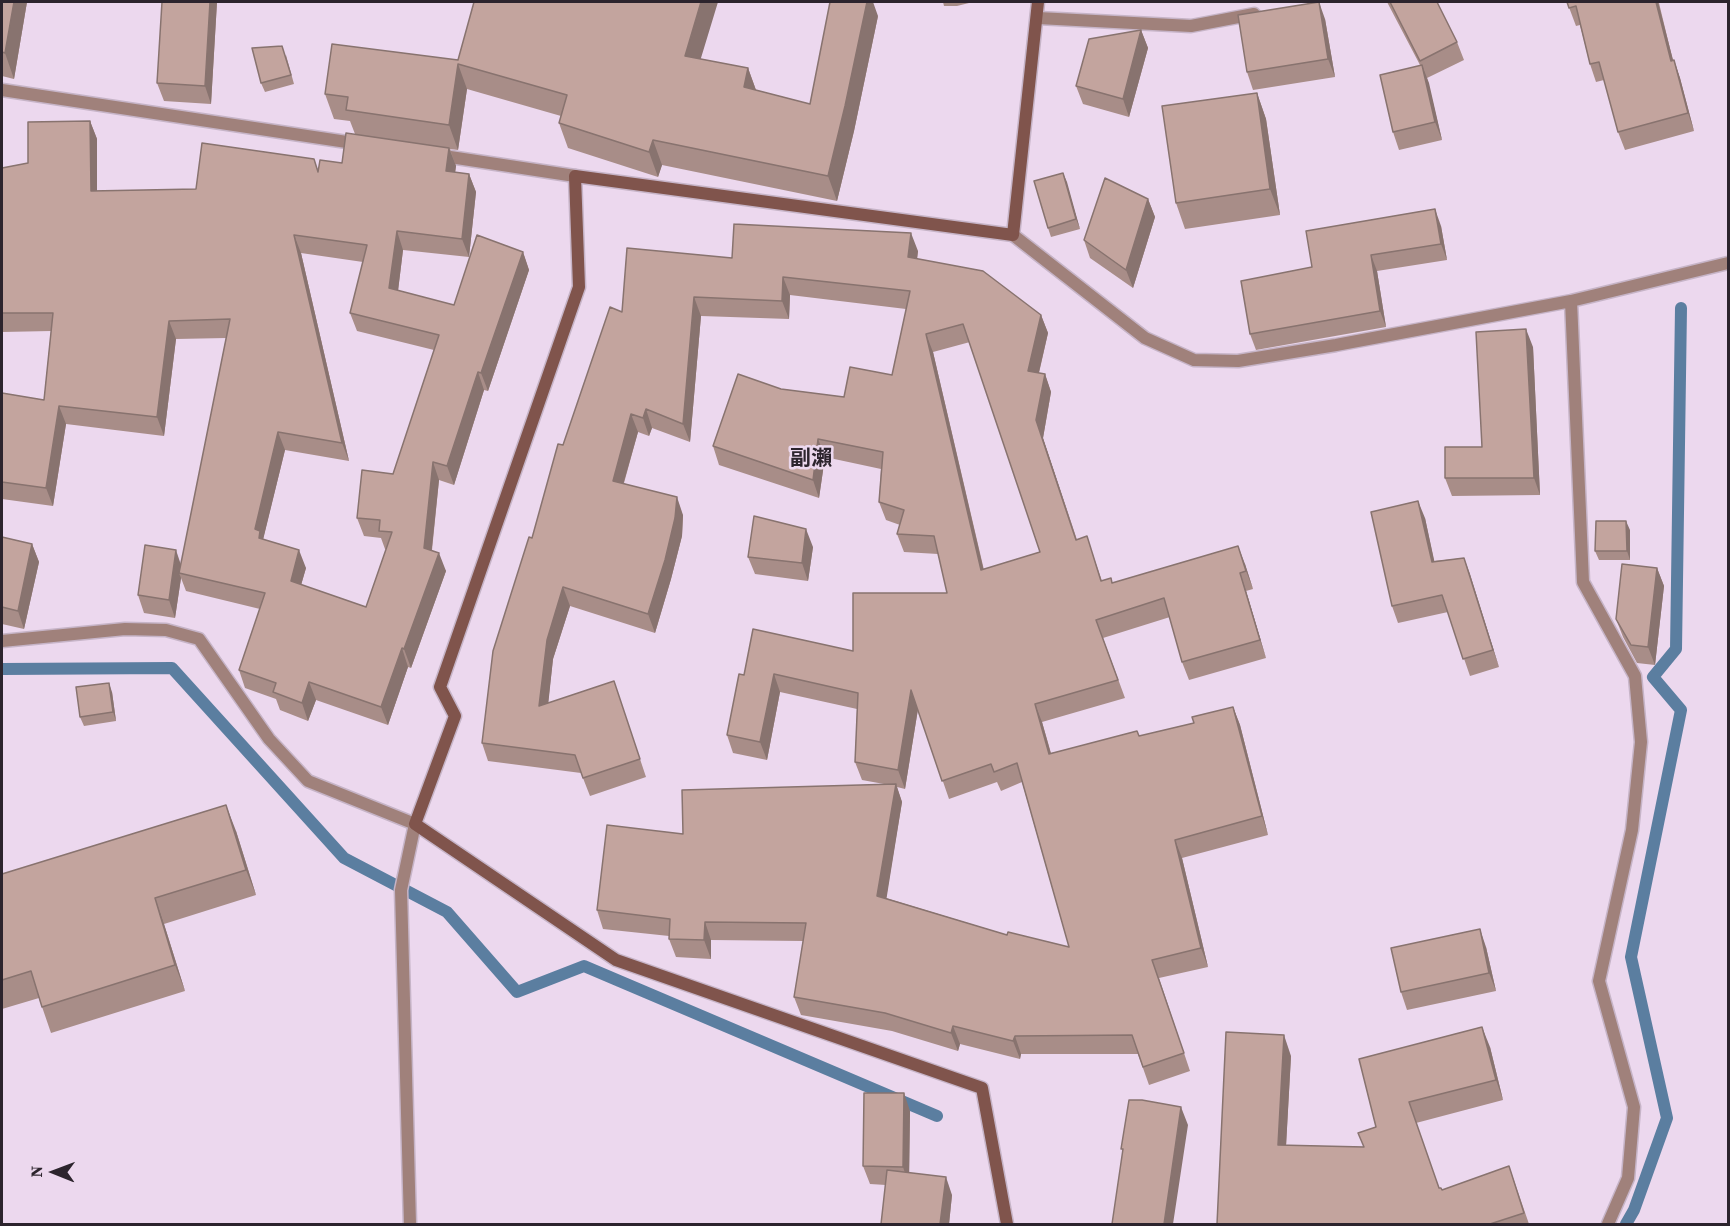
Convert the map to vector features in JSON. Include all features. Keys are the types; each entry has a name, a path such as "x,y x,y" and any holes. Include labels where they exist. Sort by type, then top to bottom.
{"street":[{"path":"1013,235 1038,2"},
{"path":"1038,18 1191,26 1262,13"},
{"path":"2,90 374,146"},
{"path":"421,153 1013,235 1145,338 1194,360 1238,361 1571,301 1728,263"},
{"path":"410,1224 401,890 415,824 455,716 440,687 579,287 575,176"},
{"path":"1571,301 1583,582 1635,676 1641,742 1632,830 1599,981 1634,1107 1628,1178 1608,1224"},
{"path":"2,641 125,629 166,630 199,639 269,739 308,781 415,824 616,960 982,1088 1008,1222"}],"building":[{"path":"2,2 14,2 5,53 2,52"},
{"path":"162,2 210,2 205,86 157,83"},
{"path":"474,2 701,2 685,56 748,68 744,87 810,104 830,2 867,2 828,176 653,140 649,152 559,123 567,95 458,64 449,125 346,110 348,97 325,94 332,44 458,60"},
{"path":"1319,2 1328,59 1247,72 1238,15"},
{"path":"1390,2 1437,2 1457,42 1420,61"},
{"path":"1567,2 1656,2 1671,61 1674,60 1688,113 1618,132 1599,62 1590,64 1576,6 1569,8"},
{"path":"1141,30 1123,99 1076,86 1089,39"},
{"path":"282,46 291,75 261,83 252,48"},
{"path":"1422,65 1435,122 1393,132 1380,75"},
{"path":"1257,93 1270,189 1176,203 1162,106"},
{"path":"90,121 91,191 196,189 202,143 314,159 318,172 320,160 342,163 346,133 449,148 446,171 469,174 462,239 397,231 389,288 454,305 477,235 523,252 481,373 478,372 447,466 433,462 424,548 439,553 381,707 309,682 302,703 273,692 276,683 239,670 265,593 179,573 230,319 169,321 157,417 59,406 46,488 2,482 2,393 44,400 53,313 2,313 2,168 28,163 28,122","holes":["294,235 367,245 350,313 439,335 393,474 362,470 357,518 380,520 379,531 392,532 366,607 291,581 299,550 259,538 260,531 255,529 278,432 342,443"]},
{"path":"1063,173 1076,219 1048,228 1034,181"},
{"path":"1105,178 1148,199 1126,270 1084,240"},
{"path":"1435,209 1441,244 1371,255 1380,311 1250,334 1241,281 1312,267 1306,231"},
{"path":"734,224 911,233 908,257 983,271 1041,315 1028,371 1045,374 1036,420 1076,540 1087,536 1101,581 1111,578 1112,583 1238,546 1246,571 1240,573 1260,640 1182,662 1164,598 1096,620 1118,680 1035,704 1049,754 1137,731 1139,736 1194,723 1192,717 1233,707 1262,816 1175,840 1201,948 1152,960 1184,1053 1143,1067 1132,1035 1015,1036 1013,1041 953,1026 951,1033 885,1013 794,997 806,923 705,922 704,940 669,939 670,919 597,910 607,825 683,834 682,790 896,784 877,896 1007,935 1008,932 1069,947 1017,763 994,772 991,764 942,781 911,690 898,770 855,762 858,693 774,674 760,742 727,735 739,674 744,675 753,629 853,651 853,593 947,593 934,536 897,534 904,510 879,502 883,452 818,439 813,480 713,446 738,374 781,389 844,397 850,367 892,375 910,291 783,277 782,301 694,297 683,424 646,409 643,418 631,414 613,481 677,497 675,518 665,560 648,614 563,587 547,640 539,706 614,681 640,759 583,778 575,755 482,743 493,651 529,537 532,538 558,444 563,445 610,307 622,312 627,248 732,258","holes":["963,324 1040,552 981,570 926,334"]},
{"path":"1526,329 1534,478 1445,478 1445,447 1482,447 1476,332"},
{"path":"1418,501 1432,562 1464,558 1493,650 1463,659 1442,595 1392,606 1371,512"},
{"path":"754,516 806,529 802,563 748,557"},
{"path":"1596,521 1626,521 1627,551 1595,551"},
{"path":"2,537 32,544 18,611 2,607"},
{"path":"145,545 176,550 169,600 138,595"},
{"path":"1622,564 1657,568 1648,647 1631,645 1616,619"},
{"path":"109,683 113,712 80,717 76,687"},
{"path":"226,805 246,870 155,898 175,965 42,1007 31,971 2,980 2,874"},
{"path":"1480,929 1489,973 1401,992 1391,948"},
{"path":"1482,1027 1496,1080 1409,1102 1439,1188 1442,1190 1509,1166 1524,1213 1490,1224 1217,1224 1226,1032 1284,1035 1278,1145 1364,1147 1358,1133 1376,1127 1359,1059"},
{"path":"864,1093 904,1093 903,1167 863,1166"},
{"path":"1129,1100 1181,1107 1164,1224 1112,1224"},
{"path":"887,1170 946,1177 940,1224 881,1224"}],"waterway":[{"path":"1626,1224 1634,1210 1667,1118 1631,957 1681,710 1653,677 1676,649 1681,308"},
{"path":"2,669 172,668 344,858 447,912 517,992 584,966 937,1116"}],"district":[{"name":"副瀨","path":"811,460"}]}
